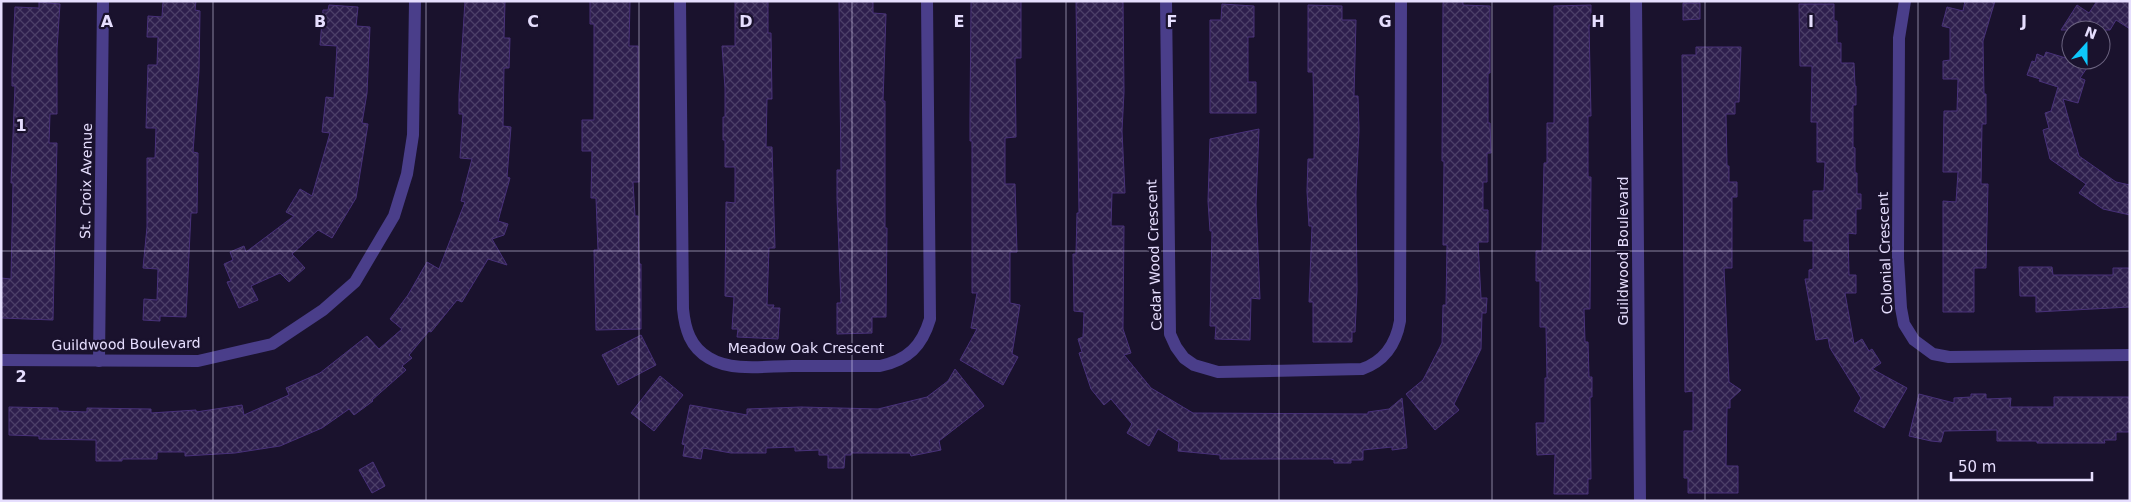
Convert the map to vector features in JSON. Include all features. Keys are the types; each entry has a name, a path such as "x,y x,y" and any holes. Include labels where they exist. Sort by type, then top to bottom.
{"street":[{"name":"St. Croix Avenue","path":"99,361 103,1"},
{"name":"Guildwood Boulevard","path":"1,360 198,360 272,344 323,310 354,282 394,216 407,174 413,135 415,1"},
{"name":"Meadow Oak Crescent","path":"680,1 683,309 685,324 691,340 698,350 714,360 732,366 880,366 892,363 913,352 926,332 930,319 926,1"},
{"name":"Cedar Wood Crescent","path":"1166,1 1170,334 1184,358 1200,368 1218,372 1362,369 1379,361 1393,344 1400,321 1401,1"},
{"name":"Guildwood Boulevard","path":"1636,1 1640,501"},
{"name":"Colonial Crescent","path":"1905,1 1898,38 1898,258 1901,308 1904,324 1910,336 1926,350 1949,357 2130,355"}],"building":[{"path":"163,1 196,1 195,10 200,11 199,71 193,152 198,153 197,213 191,213 186,317 160,316 160,321 143,320 144,299 157,300 158,269 143,268 147,227 147,158 155,158 156,128 146,128 148,65 157,65 158,37 147,37 148,16 162,17"},
{"path":"465,1 505,1 504,38 510,38 509,68 504,68 503,126 511,127 507,177 510,178 498,221 508,224 504,235 492,239 507,265 488,259 462,302 457,300 409,355 412,358 402,366 406,370 373,401 354,415 349,409 322,428 280,446 235,453 185,456 185,452 157,452 157,459 96,461 96,440 39,439 39,436 9,435 9,407 58,408 58,411 87,412 87,408 151,409 151,413 196,410 196,412 242,405 244,415 289,395 286,388 320,373 367,336 379,349 402,329 390,319 408,295 427,262 439,269 465,202 461,201 472,159 460,158 463,114 459,114 459,95"},
{"path":"590,1 630,1 629,46 638,46 639,182 633,182 635,216 638,216 639,264 641,264 641,329 596,330 594,250 598,250 596,198 591,198 592,151 582,151 582,120 594,120 594,24 590,24"},
{"path":"735,1 768,1 768,33 771,33 772,99 767,99 766,147 772,147 775,248 769,248 767,305 774,305 773,308 780,308 778,339 737,337 738,329 732,329 734,297 725,296 726,202 735,203 735,167 725,167 723,117 725,117 725,88 722,46 735,46"},
{"path":"839,1 873,1 873,13 886,14 883,101 885,101 885,228 887,228 886,317 872,317 872,333 837,334 837,303 841,303 837,198 837,170 841,170"},
{"path":"971,1 1021,1 1021,58 1015,58 1016,137 1005,138 1005,184 1015,184 1017,252 1010,252 1010,303 1020,305 1012,354 1018,357 1003,385 960,360 977,329 971,328 977,293 972,293"},
{"path":"1076,1 1123,1 1124,92 1122,131 1125,193 1112,193 1111,226 1124,226 1123,329 1131,353 1124,355 1151,388 1193,413 1368,414 1368,412 1389,409 1402,398 1407,448 1392,450 1392,447 1363,450 1363,460 1351,460 1351,463 1334,463 1334,460 1331,459 1220,459 1220,455 1178,451 1179,442 1158,429 1149,446 1127,433 1132,424 1111,399 1104,405 1091,389 1079,353 1082,352 1078,339 1083,337 1084,312 1074,311 1073,254 1076,254 1077,213 1079,213"},
{"path":"1443,1 1463,1 1463,5 1490,6 1488,123 1490,123 1491,153 1487,153 1487,182 1483,182 1483,210 1488,210 1488,242 1478,242 1481,298 1487,298 1486,313 1482,313 1481,349 1454,404 1459,410 1435,430 1406,394 1423,380 1442,343 1443,305 1446,305 1447,245 1443,245 1444,161 1442,161"},
{"path":"1965,1 1995,1 1983,41 1986,124 1982,124 1981,184 1988,184 1986,268 1974,268 1974,312 1943,312 1943,201 1956,202 1958,172 1943,172 1944,111 1957,111 1958,79 1943,79 1943,61 1950,60 1950,28 1942,26 1947,7 1963,11"},
{"path":"2097,1 2130,1 2130,29 2116,20 2111,28 2111,20 2067,20 2077,5 2089,13"},
{"path":"39,2 60,4 57,49 57,114 50,114 49,143 57,143 53,320 1,318 1,278 11,279 13,183 11,183 15,86 12,86 12,72 15,7 39,8"},
{"path":"1683,3 1700,3 1700,19 1683,20"},
{"path":"1222,4 1254,6 1254,37 1248,37 1248,82 1256,82 1256,113 1210,113 1210,20 1221,20"},
{"path":"1799,4 1834,4 1834,21 1837,21 1837,43 1841,43 1841,63 1854,63 1856,105 1853,105 1853,147 1855,148 1857,194 1861,194 1861,209 1856,209 1856,234 1848,233 1849,275 1856,275 1856,293 1845,293 1854,344 1862,339 1869,351 1872,349 1881,363 1872,369 1907,388 1884,428 1854,411 1861,398 1830,348 1828,338 1816,340 1805,279 1809,279 1809,270 1813,269 1813,241 1804,241 1804,220 1813,220 1813,191 1824,191 1825,162 1817,162 1817,122 1811,122 1812,66 1800,66"},
{"path":"329,5 358,7 356,26 370,27 367,93 362,123 368,124 356,198 332,238 318,230 292,254 305,268 289,282 280,273 251,286 258,300 239,308 227,282 231,281 224,264 233,260 230,252 244,246 246,252 294,216 286,212 300,189 312,196 330,133 322,132 326,97 334,98 337,46 320,45 323,10 328,10"},
{"path":"1308,5 1342,6 1342,20 1356,20 1354,96 1358,96 1359,130 1356,192 1357,290 1355,332 1352,332 1352,342 1313,342 1313,302 1309,302 1312,226 1309,226 1307,191 1308,159 1314,159 1314,113 1313,72 1308,72"},
{"path":"1591,5 1591,25 1589,25 1591,116 1588,116 1588,177 1591,177 1590,309 1584,309 1585,342 1588,342 1589,377 1592,377 1592,397 1590,397 1591,479 1588,479 1588,494 1554,494 1555,454 1537,455 1536,423 1545,423 1545,378 1547,378 1546,327 1540,327 1540,281 1536,281 1536,251 1542,251 1544,163 1547,163 1547,123 1554,123 1554,6"},
{"path":"1696,47 1741,47 1739,102 1735,102 1735,114 1726,114 1729,182 1737,182 1737,197 1732,197 1732,268 1724,268 1729,382 1741,390 1730,400 1730,408 1727,408 1726,466 1738,466 1738,493 1688,493 1688,478 1684,478 1684,431 1693,431 1693,391 1685,392 1682,55 1696,55"},
{"path":"2046,52 2061,57 2061,70 2086,70 2080,78 2085,80 2078,103 2063,99 2079,156 2116,182 2130,185 2130,215 2103,209 2079,193 2086,184 2050,159 2043,130 2049,128 2045,113 2051,111 2058,87 2027,75 2032,61 2035,62 2037,54 2044,57"},
{"path":"1259,129 1256,204 1260,299 1251,298 1250,340 1215,339 1216,326 1210,326 1212,231 1210,231 1208,201 1210,139"},
{"path":"2019,267 2052,267 2053,275 2113,275 2113,268 2130,268 2130,307 2036,312 2036,296 2020,296"},
{"path":"641,335 656,365 618,385 602,355"},
{"path":"955,369 984,406 939,441 941,450 911,456 910,453 851,453 851,455 845,455 844,468 828,468 828,455 819,455 819,450 795,451 795,447 766,448 766,453 731,453 703,448 701,459 683,456 685,445 682,444 690,405 747,415 747,409 801,407 878,409 927,397 948,381"},
{"path":"660,376 683,395 654,431 631,413"},
{"path":"1919,394 1954,403 1954,398 1971,397 1971,394 1986,394 1986,399 2011,398 2010,407 2054,407 2054,397 2130,397 2130,432 2116,432 2116,440 2104,440 2105,443 1997,441 1997,430 1944,431 1941,442 1931,441 1909,436"},
{"path":"373,462 385,486 372,493 359,470"}]}
